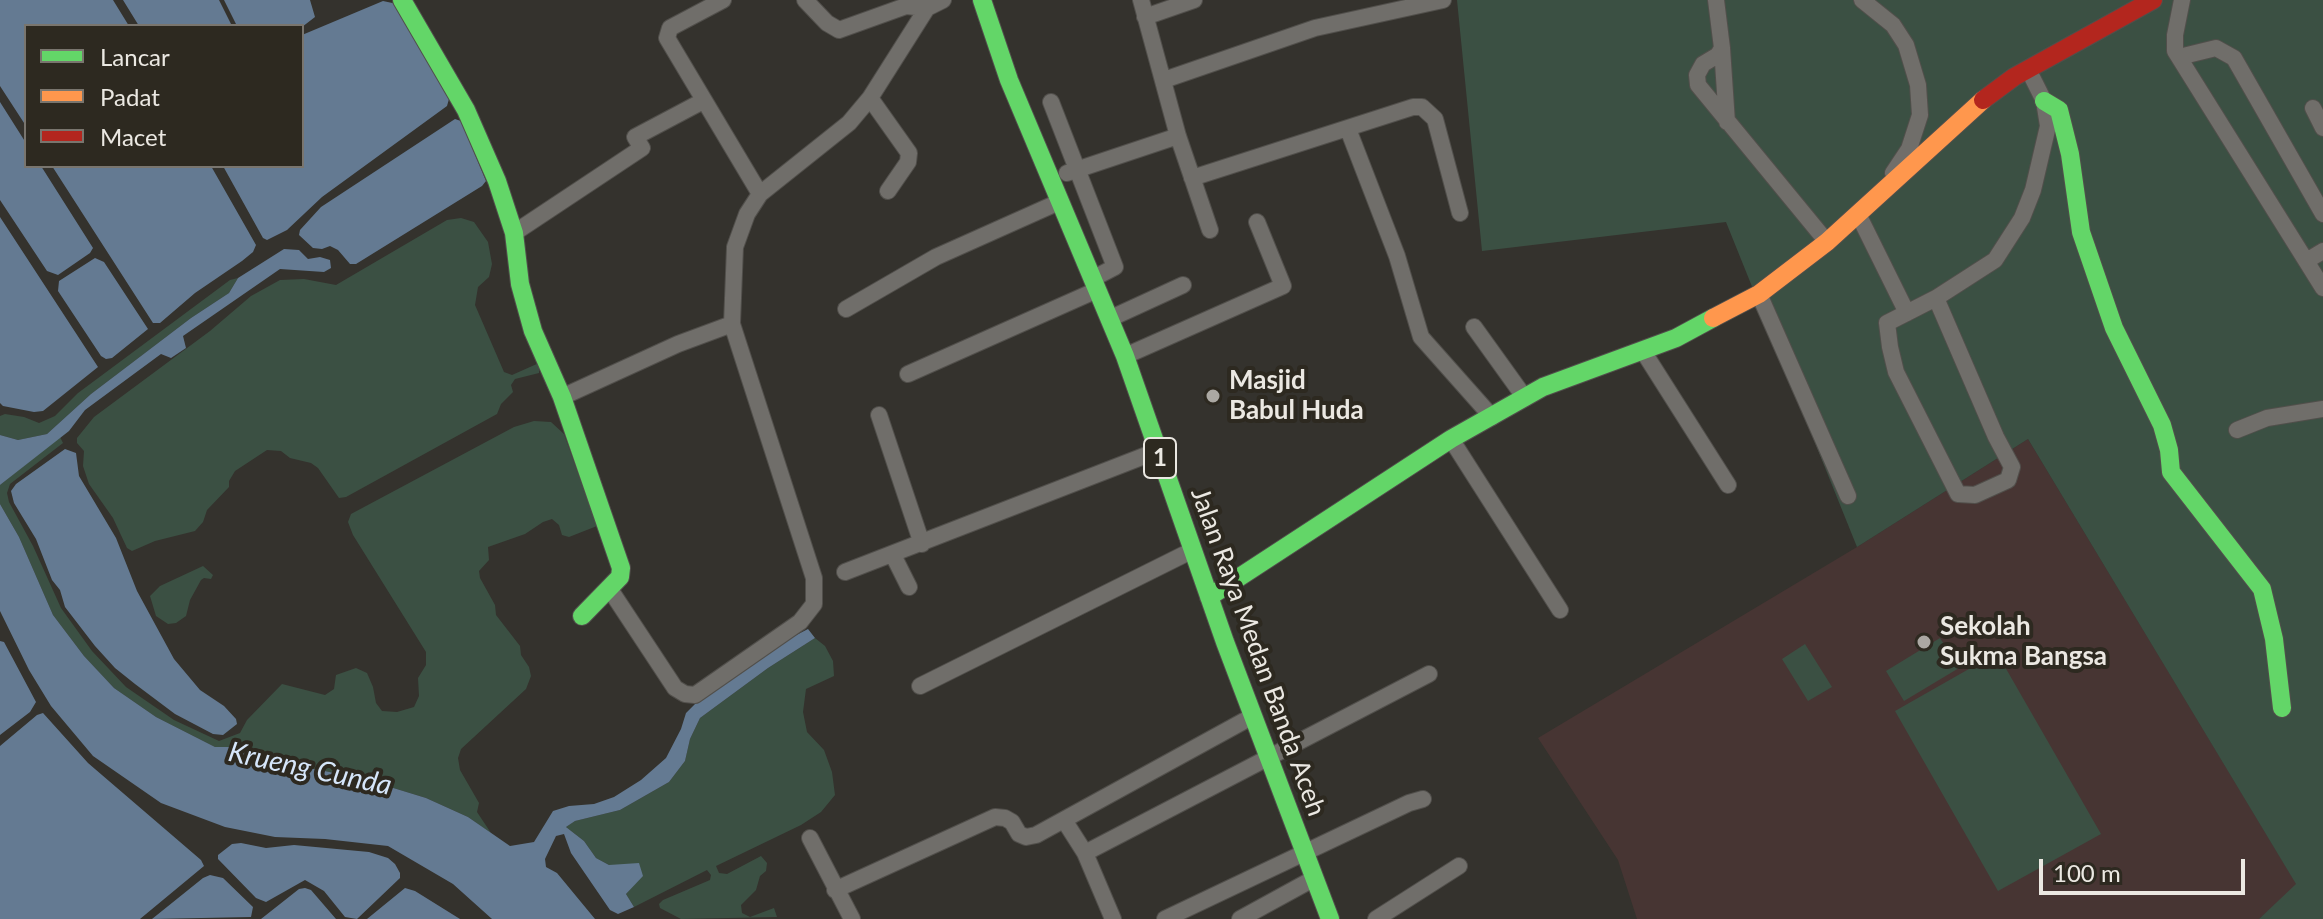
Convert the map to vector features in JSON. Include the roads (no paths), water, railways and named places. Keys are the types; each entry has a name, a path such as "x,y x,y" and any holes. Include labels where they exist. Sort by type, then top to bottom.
{"main road":[{"path":"402,0 466,110 497,181 514,233 520,284 533,331 562,397 621,568 620,577 582,616"},
{"name":"Jalan Raya Medan Banda Aceh","path":"982,0 1009,80 1125,356 1209,597 1303,854 1330,919"},
{"path":"1209,597 1451,439 1525,398 1570,375 1619,361 1676,338 1759,294 1827,242 1991,93 2153,0"},
{"path":"2044,101 2059,110 2070,154 2081,232 2114,328 2162,425 2171,472 2262,589 2274,639 2282,708"}],"street":[{"path":"723,0 670,28 667,38 760,194"},
{"path":"805,0 827,23 839,30 906,6 927,8"},
{"path":"609,588 675,688 695,695 800,622 814,604 814,578 732,324 735,247 747,214 760,194 849,123 870,98 927,8 943,0"},
{"path":"1141,0 1178,136 1210,230"},
{"path":"1145,17 1194,0"},
{"path":"1164,80 1315,28 1443,0"},
{"path":"1716,0 1727,122"},
{"path":"1862,0 1893,25 1906,45 1918,85 1920,115 1909,149 1893,173 1891,186"},
{"path":"2182,0 2175,51 2323,288"},
{"path":"1722,48 1718,55 1703,64 1697,75 1698,85 1827,242"},
{"path":"2179,57 2216,48 2234,58 2323,214"},
{"path":"1936,298 2012,467 2008,480 1975,495 1958,494 1896,372 1887,323 1936,298 1995,260 2008,243 2033,190 2048,126 2044,101 2028,69"},
{"path":"870,98 909,153 908,162 888,191"},
{"path":"514,233 642,148 635,137 703,101"},
{"path":"908,374 1094,284 1115,267 1051,102"},
{"path":"1192,178 1413,107 1422,107 1435,119 1460,213"},
{"path":"2313,108 2323,128"},
{"path":"1348,129 1397,256 1421,337 1492,417"},
{"path":"1050,178 1178,136"},
{"path":"846,309 936,257 1059,202"},
{"path":"1858,214 1907,313"},
{"path":"1125,356 1283,286 1257,222"},
{"path":"2308,260 2323,251"},
{"path":"1109,319 1183,285"},
{"path":"1759,294 1848,496"},
{"path":"562,397 678,344 732,324"},
{"path":"1474,327 1525,398"},
{"path":"1643,351 1728,485"},
{"path":"2237,430 2267,418 2323,409"},
{"path":"879,415 922,544"},
{"path":"1451,439 1560,610"},
{"path":"845,572 1157,451"},
{"path":"920,686 1193,550"},
{"path":"893,555 909,587"},
{"path":"1085,853 1429,674"},
{"path":"835,890 995,817 1012,822 1019,834 1026,837 1036,835 1253,716"},
{"path":"1165,919 1423,799"},
{"path":"1064,820 1085,853 1113,919"},
{"path":"810,838 852,919"},
{"path":"1376,919 1459,866"},
{"path":"1240,919 1313,879"}],"water":[{"path":"0,0 113,0 128,24 24,24 24,123 0,86"},
{"path":"123,0 219,0 231,24 138,24"},
{"path":"224,0 310,0 315,17 304,25 236,24"},
{"path":"383,1 397,4 449,99 447,106 322,197 287,230 267,240 263,238 224,168 304,168 304,34"},
{"path":"0,102 24,140 24,168 42,168 93,248 58,275 47,271 0,200"},
{"path":"455,119 461,121 486,181 482,186 356,264 350,264 330,246 313,248 299,235 321,207"},
{"path":"53,168 212,168 256,245 242,261 195,293 160,323 153,323"},
{"path":"0,217 98,367 43,411 34,412 0,403"},
{"path":"284,249 299,250 308,259 320,257 330,260 331,268 324,272 280,269 183,336 186,348 171,358 161,354 85,410 69,431 0,485 0,435 18,440 47,434 91,394 229,293 238,278"},
{"path":"95,258 104,262 148,329 112,358 106,359 58,291 59,281"},
{"path":"65,449 76,453 79,476 116,538 137,591 174,659 200,690 224,706 236,719 237,724 223,735 213,734 175,714 115,668 65,607 60,590 52,580 36,539 14,503 11,491 16,484"},
{"name":"Krueng Cunda","path":"0,504 19,537 53,615 84,656 114,688 156,717 215,747 242,747 295,765 364,779 426,798 468,817 510,846 534,842 553,811 614,797 641,780 666,758 686,713 699,700 777,645 808,629 815,638 700,718 690,739 685,761 669,782 620,810 575,821 566,827 584,841 596,858 609,865 639,863 643,876 626,894 634,907 618,914 610,910 571,853 564,834 556,836 545,859 546,867 557,873 595,919 492,919 453,884 388,846 275,837 225,827 161,803 93,756 51,706 0,611"},
{"path":"0,641 4,642 36,702 30,712 0,735"},
{"path":"43,713 88,763 201,860 204,866 140,919 0,919 0,746"},
{"path":"232,844 266,848 294,845 369,852 388,858 395,864 400,878 357,919 345,917 324,891 305,880 266,902 256,898 218,859 218,855"},
{"path":"210,875 223,878 253,907 251,917 152,919 203,878"},
{"path":"405,888 415,891 460,919 367,919"},
{"path":"299,889 311,890 336,919 261,919"}],"place":[{"name":"Masjid Babul Huda","path":"1213,396"},
{"name":"Sekolah Sukma Bangsa","path":"1924,642"}]}
